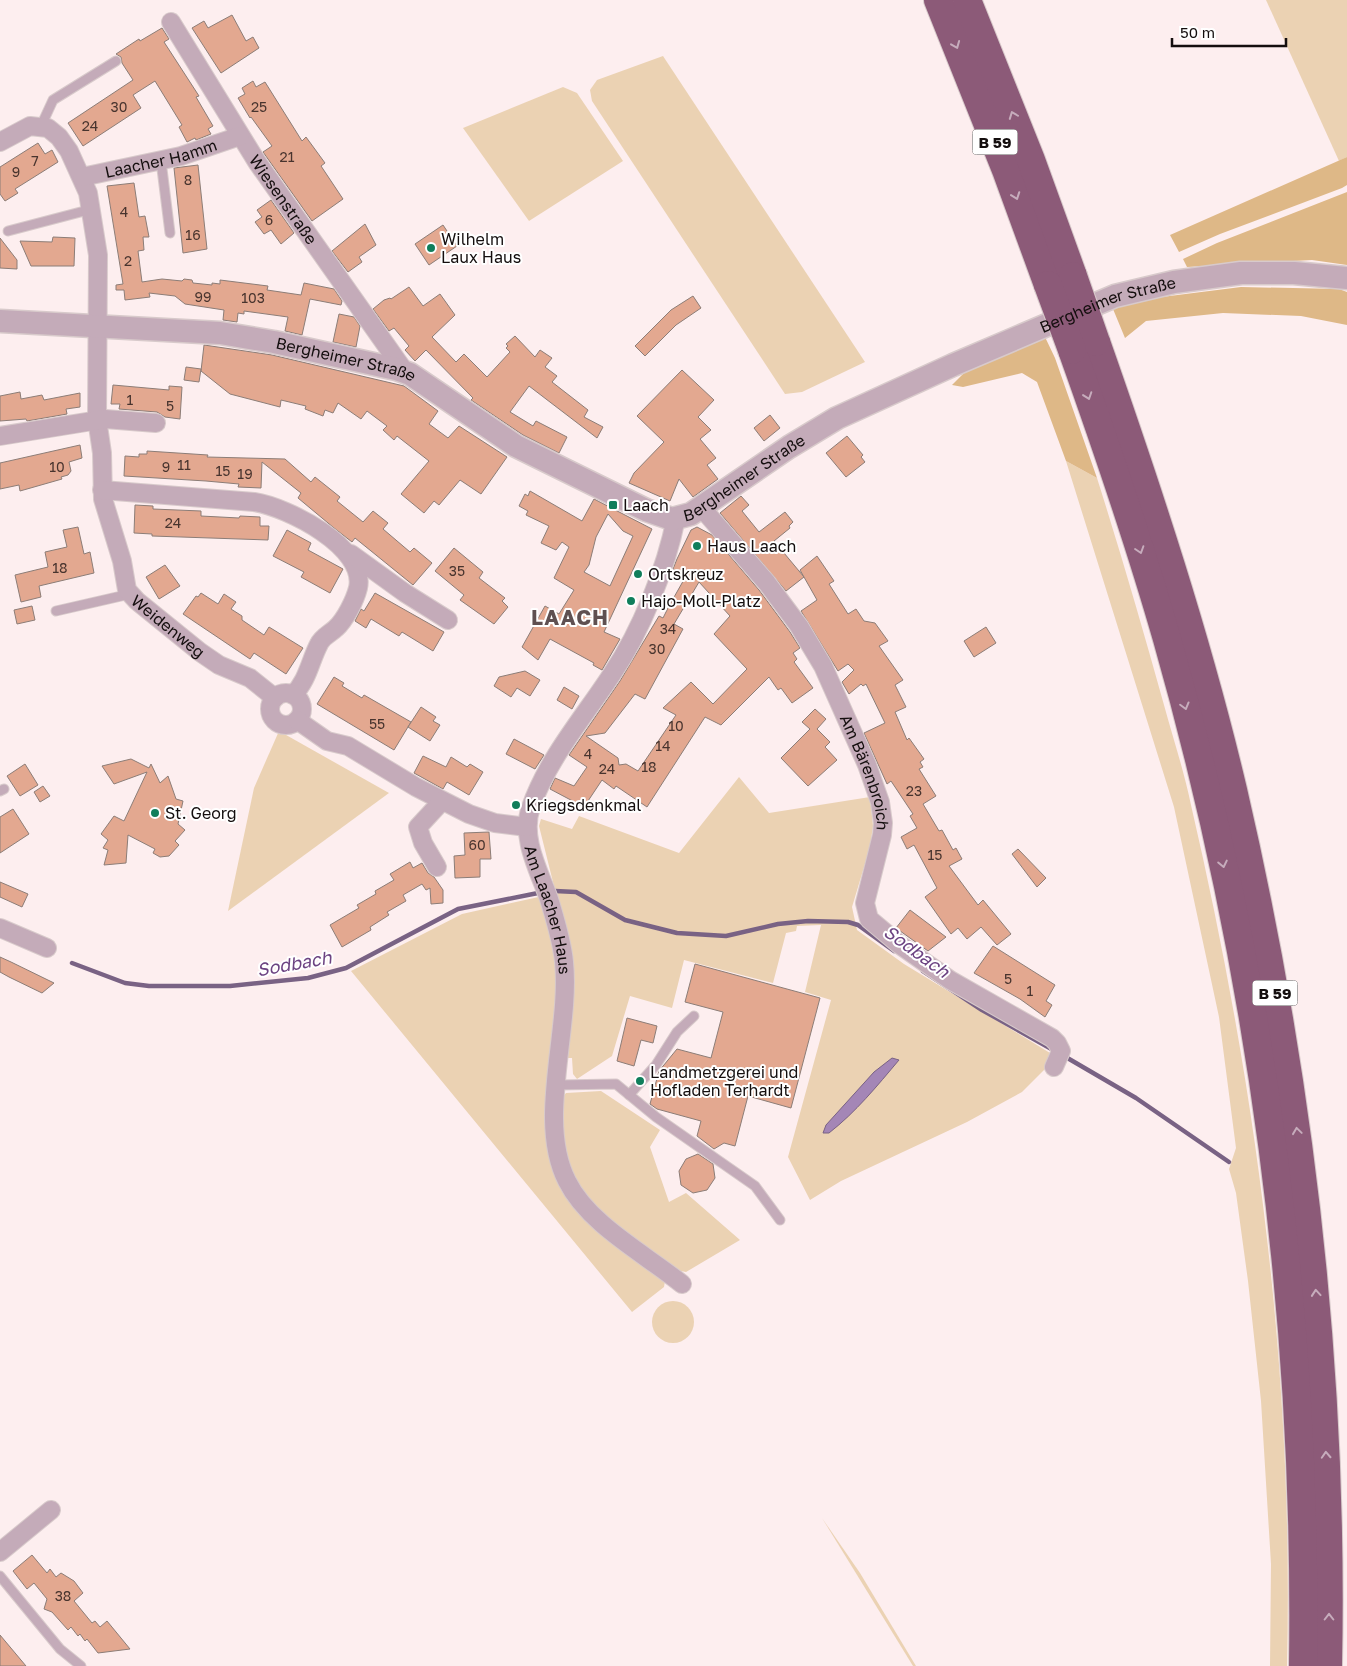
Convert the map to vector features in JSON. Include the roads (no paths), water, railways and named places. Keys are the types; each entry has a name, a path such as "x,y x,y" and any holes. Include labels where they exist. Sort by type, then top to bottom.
{"highway":[{"name":"B 59","path":"938,0 1003,162 1060,280 1169,561 1219,736 1251,872 1273,981 1300,1155 1319,1327 1328,1498 1328,1666"},
{"name":"B 59","path":"967,0 1031,160 1060,280"},
{"name":"B 59","path":"1084,346 1129,517 1168,641 1219,849 1252,1013 1280,1197 1292,1318 1302,1479 1303,1666"}],"street":[{"name":"Wiesenstraße","path":"171,22 240,136 405,372"},
{"name":"Laacher Hamm","path":"41,126 54,132 63,143 82,176 92,210 98,244 99,326"},
{"path":"0,142 23,128 41,126"},
{"name":"Laacher Hamm","path":"82,176 197,152 240,136"},
{"name":"Bergheimer Straße","path":"0,321 237,335 405,372 516,446 646,510 662,517 676,518 688,515 701,507 794,443 837,418 953,365 1115,296 1186,280 1241,273 1294,273 1347,278"},
{"name":"Weidenweg","path":"99,326 97,419 102,453 102,490 106,517 118,549 126,585 130,594 206,656 224,668 250,678 275,698"},
{"path":"0,436 97,419 156,423"},
{"path":"102,490 254,502 270,505 315,529 405,593 448,620"},
{"name":"Am Bärenbroich","path":"701,507 780,600 805,635 826,672 869,770 880,802 883,823 881,840 865,903 869,919 900,945 950,980 1052,1038 1060,1046 1058,1059"},
{"name":"Am Laacher Haus","path":"676,518 662,572 624,654 548,771 532,805 527,827 563,954 564,997 553,1123 555,1145 560,1166 573,1192 597,1219 682,1284"},
{"path":"293,695 306,676 319,644 338,627 357,591 357,572 348,553"},
{"path":"284,693 293,695 302,706 298,720 289,724 276,721 271,707 275,698 284,693"},
{"path":"298,720 327,741 348,746 442,801 484,820 527,827"},
{"path":"437,866 423,843 418,827 442,801"},
{"path":"0,928 47,948"},
{"path":"0,1552 51,1510"}],"lane":[{"path":"41,126 54,100 116,61"},
{"path":"161,161 170,233"},
{"path":"8,231 92,210"},
{"path":"56,611 130,594"},
{"path":"629,1094 656,1065 677,1032 694,1016"},
{"path":"557,1085 616,1084 656,1117 755,1186 780,1220"},
{"path":"0,1576 60,1650 81,1666"}],"waterway":[{"name":"Sodbach","path":"555,891 576,892 625,920 677,933 726,936 778,924 808,921 848,922 858,925 894,951"},
{"name":"Sodbach","path":"72,963 125,983 149,986 230,986 308,978 346,968 458,909 538,893"},
{"name":"Sodbach","path":"923,971 982,1010 1055,1051"},
{"name":"Sodbach","path":"1064,1056 1136,1098 1229,1162"}],"place":[{"name":"Wilhelm Laux Haus","path":"431,248"},
{"name":"Laach","path":"613,505"},
{"name":"Haus Laach","path":"697,546"},
{"name":"Ortskreuz","path":"638,574"},
{"name":"Hajo-Moll-Platz","path":"631,601"},
{"name":"Kriegsdenkmal","path":"516,805"},
{"name":"St. Georg","path":"155,813"},
{"name":"Landmetzgerei und Hofladen Terhardt","path":"640,1081"}],"district":[{"name":"LAACH","path":"570,617"}]}
